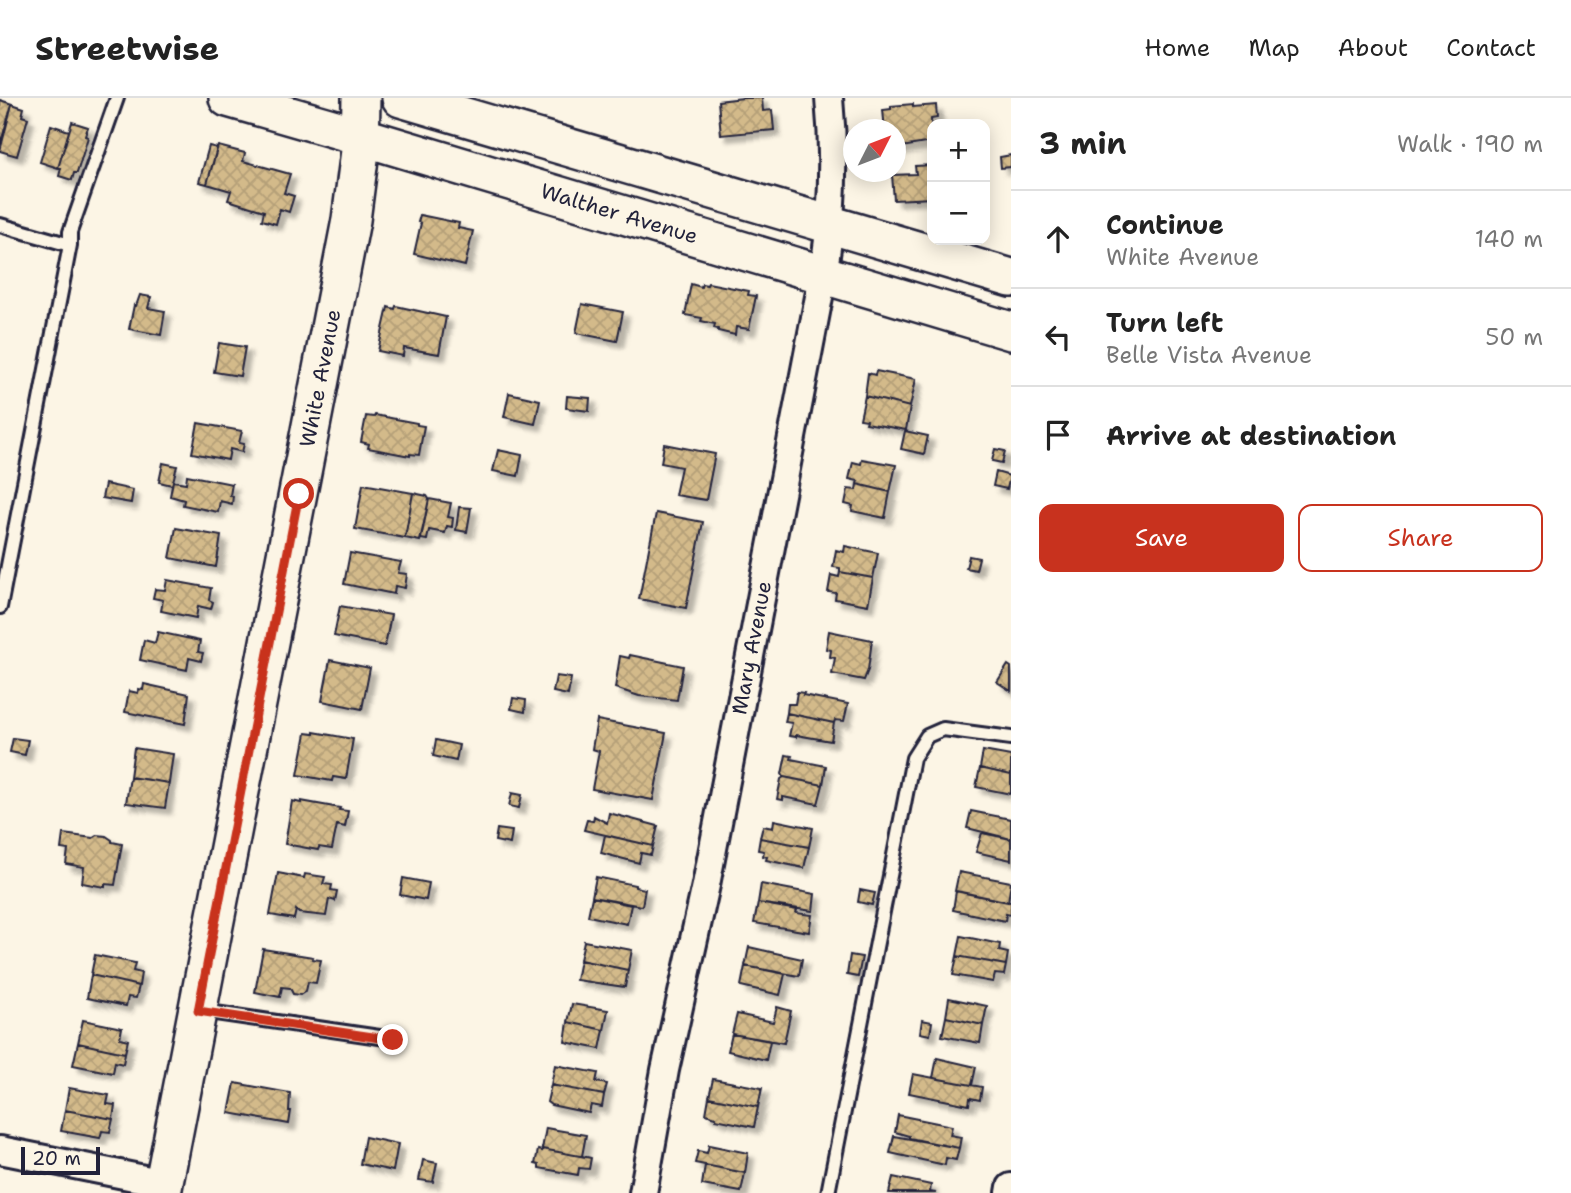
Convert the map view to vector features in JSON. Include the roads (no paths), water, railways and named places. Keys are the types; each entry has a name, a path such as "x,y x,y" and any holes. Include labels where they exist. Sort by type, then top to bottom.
{"main road":[{"name":"Walther Avenue","path":"228,98 1011,331"},
{"name":"White Avenue","path":"163,1188 348,234 360,151 361,98"},
{"path":"401,98 1011,278"}],"street":[{"name":"Mary Avenue","path":"643,1193 665,1070 706,885 831,226 833,147 829,98"},
{"path":"0,1150 163,1188"},
{"path":"1010,1193 1011,1187"}],"lane":[{"path":"0,607 70,245 70,232 117,98"},
{"path":"0,225 70,245"},
{"path":"828,1193 913,758 927,736 943,729 1011,738"},
{"path":"198,1011 393,1040"}]}
